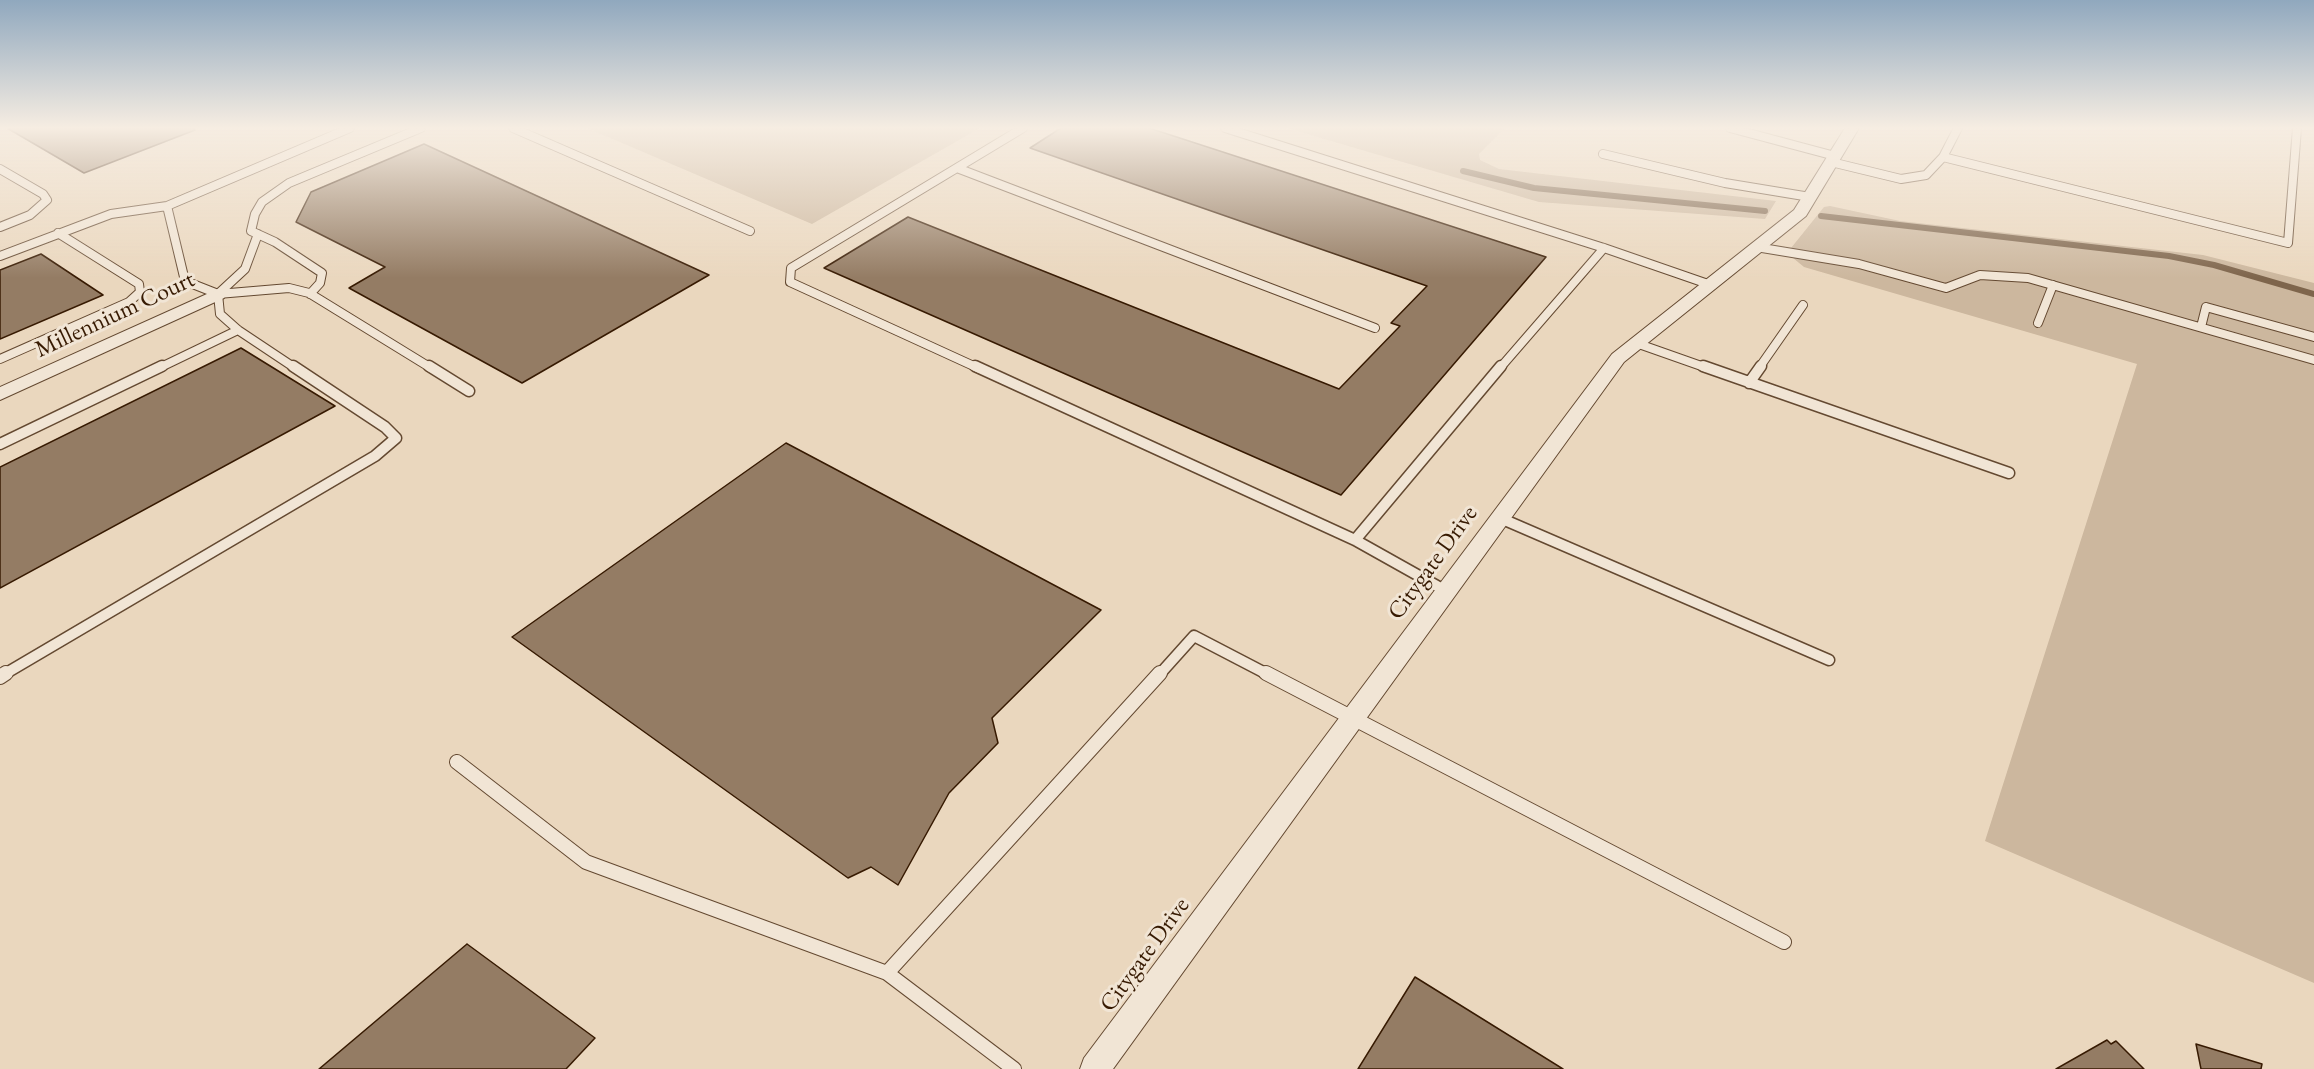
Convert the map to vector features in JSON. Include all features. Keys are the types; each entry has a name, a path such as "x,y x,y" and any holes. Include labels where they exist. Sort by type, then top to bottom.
{"street":[{"name":"Citygate Drive","path":"1095,1069 1618,358 1800,213 1822,178"},
{"name":"Millennium Court","path":"0,394 218,294"}],"lane":[{"path":"0,227 30,215 46,200 43,194 15,178"},
{"path":"0,256 111,214 168,206 234,178"},
{"path":"301,178 279,189 262,202 255,214 251,231 275,242 322,273 320,283 310,294"},
{"path":"628,178 750,231"},
{"path":"940,178 800,261 791,268 790,282 1355,540 1446,591"},
{"path":"983,178 1375,328"},
{"path":"1381,178 1708,284"},
{"path":"1703,178 1810,197"},
{"path":"2027,178 2288,243 2293,178"},
{"path":"168,206 185,281 218,294 289,288 310,294 469,391"},
{"path":"0,359 129,302 140,292 139,284 58,233"},
{"path":"218,294 245,269 258,234"},
{"path":"1756,247 1859,264 1946,288 1980,275 2028,278 2314,360"},
{"path":"1355,540 1449,426 1604,249"},
{"path":"2038,323 2053,285"},
{"path":"0,677 375,456 396,438 385,426 238,330 220,314 218,294"},
{"path":"1749,383 1803,305"},
{"path":"2201,327 2206,307 2314,337"},
{"path":"0,444 238,330"},
{"path":"1636,343 2008,473"},
{"path":"1500,518 1829,660"},
{"path":"887,973 1194,636 1784,942"},
{"path":"457,762 586,862 887,973 1014,1069"}],"shaded area":[{"path":"704,178 893,178 812,224"},
{"path":"1457,178 1576,178 1776,201 1765,219 1539,202"},
{"path":"1830,206 1900,221 2203,255 2314,283 2314,983 1985,841 2137,364 1804,267 1787,253 1824,207"}],"building":[{"path":"344,178 498,178 709,275 522,383 349,288 385,267 296,222 311,192"},
{"path":"1116,178 1303,178 1546,257 1341,495 824,268 908,217 1339,389 1400,326 1391,323 1427,286"},
{"path":"41,254 103,295 0,339 0,270"},
{"path":"241,348 335,406 0,588 0,467"},
{"path":"786,443 1101,610 992,718 998,743 949,793 898,885 871,867 848,878 512,637"},
{"path":"467,944 595,1038 566,1069 319,1069"},
{"path":"1415,977 1563,1069 1358,1069"},
{"path":"2107,1040 2111,1044 2116,1041 2144,1069 2056,1069"},
{"path":"2196,1044 2262,1064 2261,1069 2201,1069"}],"waterway":[{"path":"1492,178 1534,188 1765,211"},
{"path":"1821,216 2169,256 2214,265 2314,294"}]}
